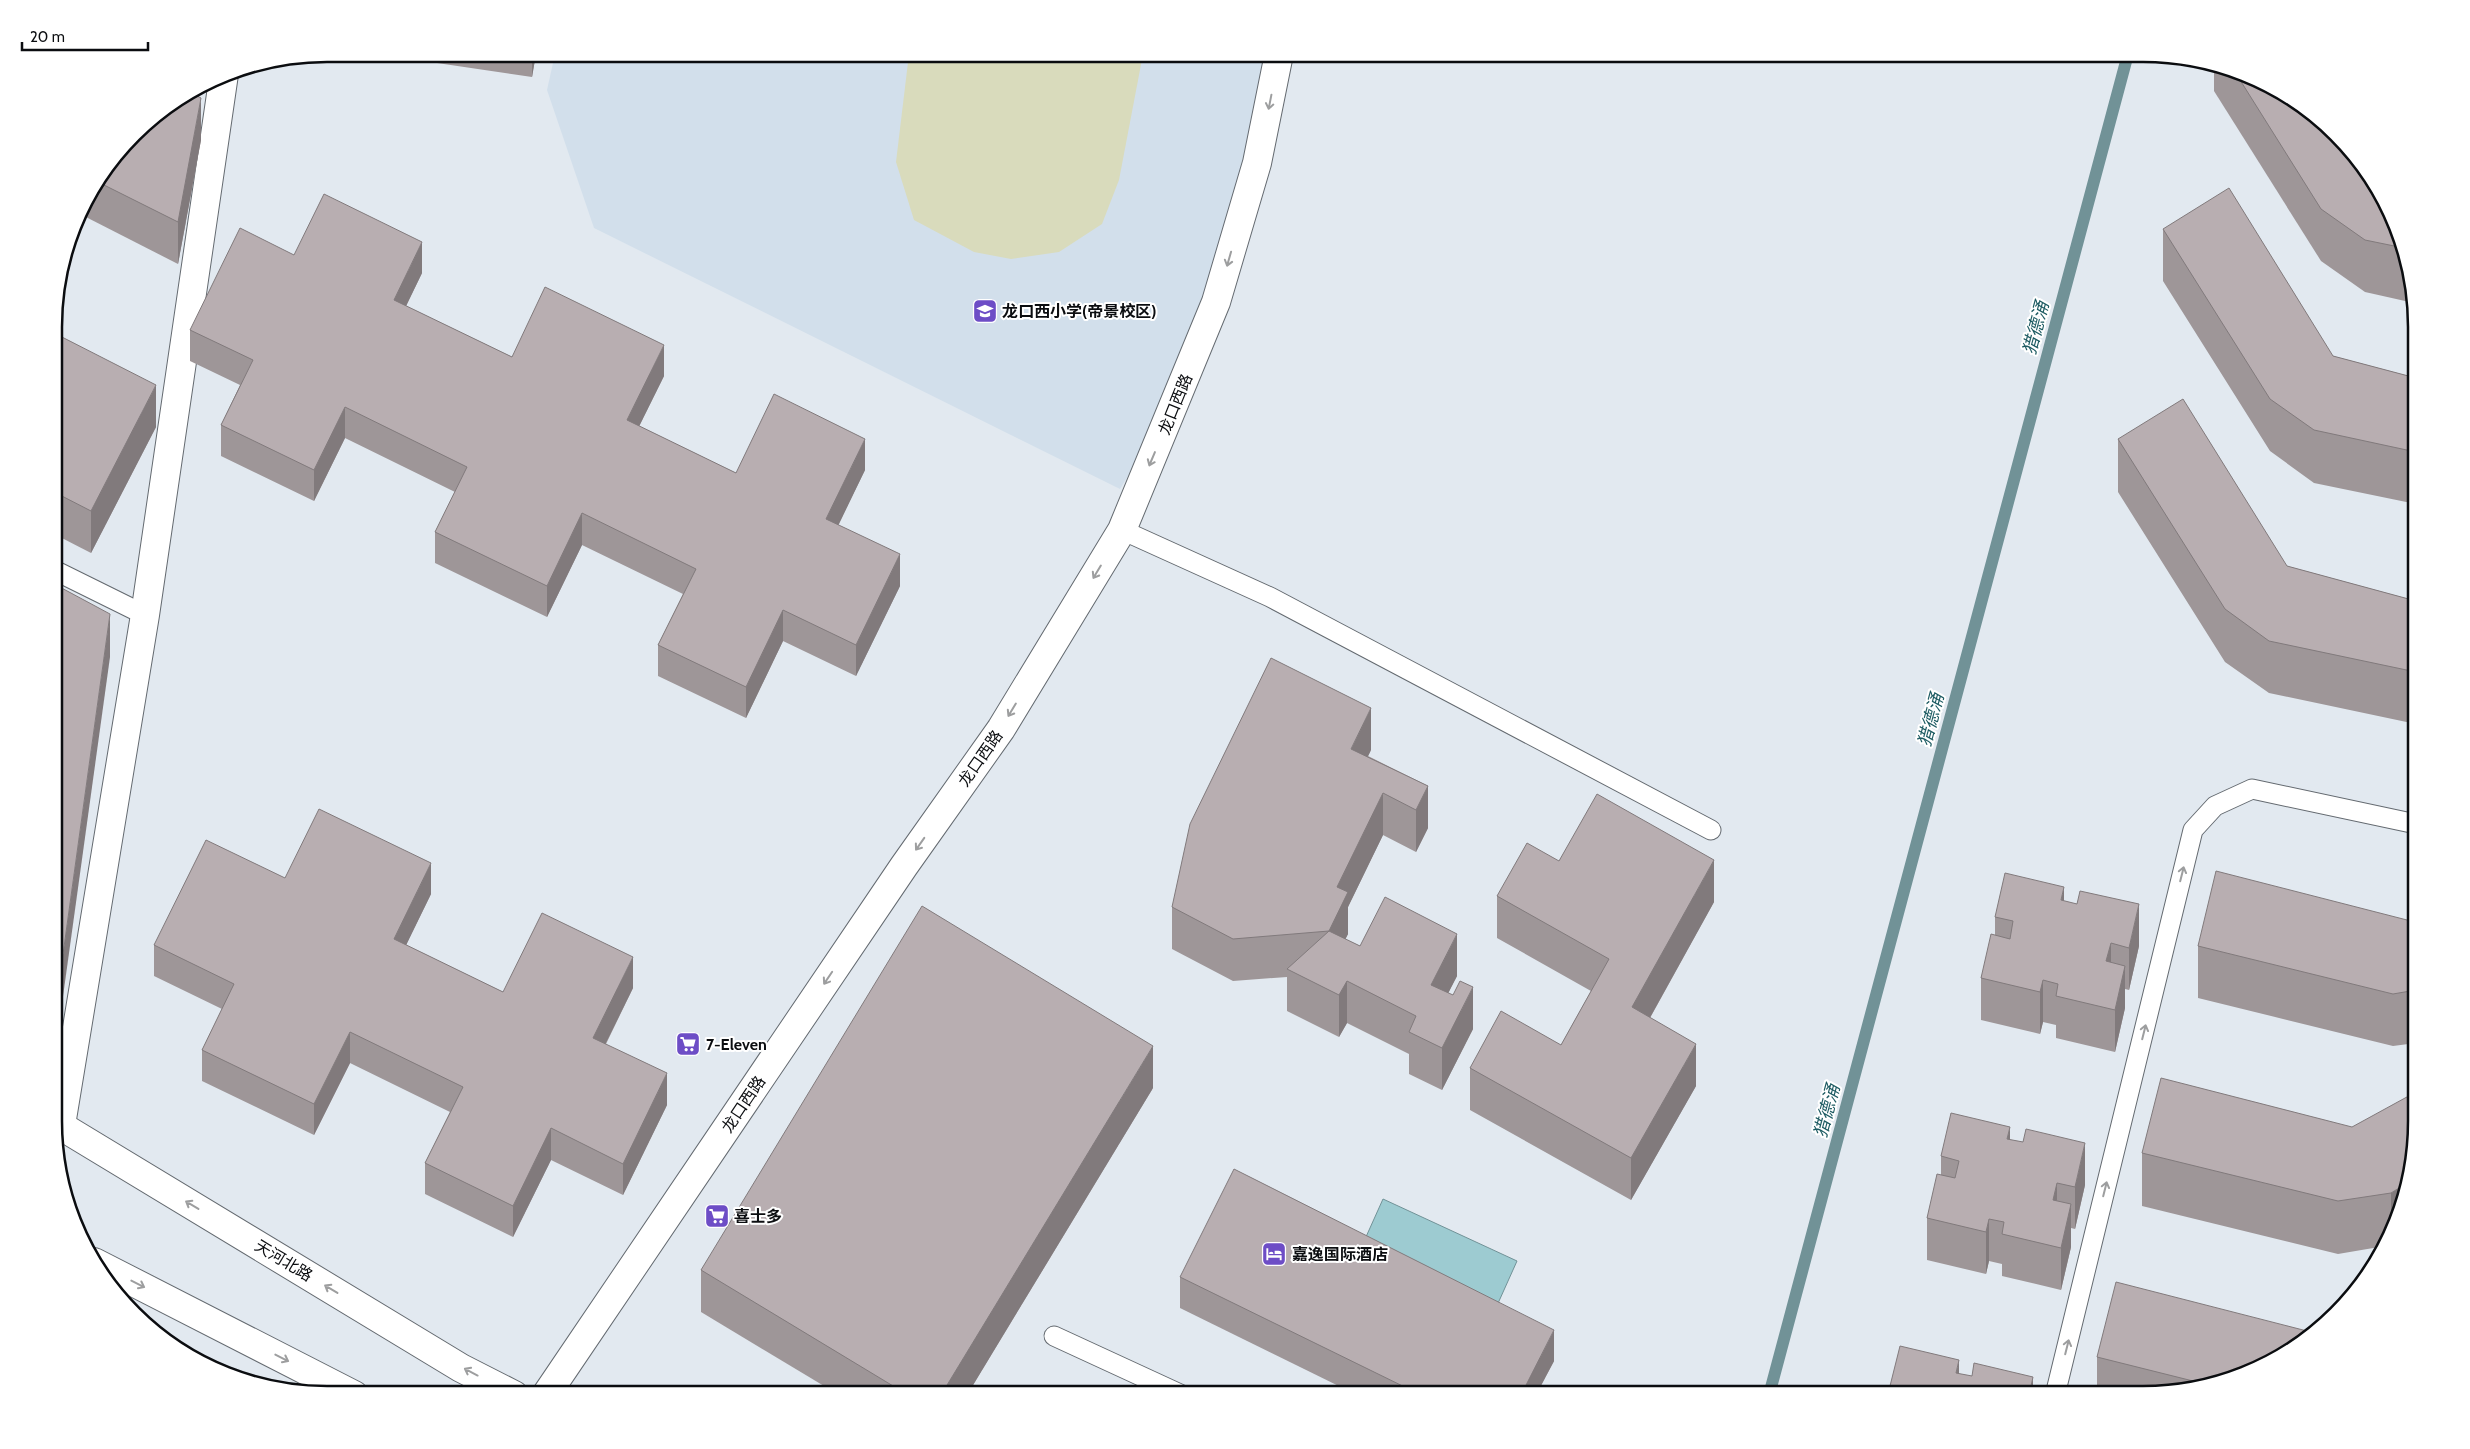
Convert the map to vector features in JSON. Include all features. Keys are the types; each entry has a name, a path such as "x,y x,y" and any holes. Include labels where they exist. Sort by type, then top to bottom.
{"street":[{"name":"龙口西路","path":"552,1386 904,866 1001,729 1122,530 1216,302 1257,163 1277,62"},
{"path":"62,1101 145,615 222,85"},
{"name":"天河北路","path":"62,1127 461,1368 496,1386"},
{"path":"107,1268 336,1386"}],"lane":[{"path":"1122,530 1270,597 1711,830"},
{"path":"62,574 145,615"},
{"path":"2058,1386 2193,830 2216,806 2252,789 2408,822"},
{"path":"1054,1336 1162,1386"}],"shaded area":[{"name":"龙口西小学(帝景校区)","path":"553,62 1275,62 1178,395 1120,489 594,228 547,90"}],"green space":[{"path":"908,62 1141,62 1119,180 1102,224 1059,252 1011,259 974,252 914,220 896,162"}],"water":[{"path":"1383,1199 1517,1261 1495,1310 1361,1248"}],"building":[{"path":"2241,82 2290,107 2330,140 2363,180 2380,210 2394,246 2365,240 2321,209"},
{"path":"198,96 201,98 178,222 104,185 117,166 140,140 166,117"},
{"path":"2229,188 2333,356 2408,376 2408,450 2314,430 2270,399 2163,229"},
{"path":"324,194 422,242 394,300 512,357 545,287 664,345 627,420 736,473 774,394 865,439 826,519 900,554 856,645 783,610 746,687 658,645 696,569 582,513 547,586 435,532 467,467 345,407 314,470 221,425 253,360 190,330 240,228 294,255"},
{"path":"62,337 156,385 91,511 62,496"},
{"path":"2183,399 2287,566 2408,599 2408,670 2269,641 2225,609 2118,439"},
{"path":"62,588 110,614 62,962"},
{"path":"1271,658 1371,708 1351,749 1428,786 1416,810 1383,793 1337,887 1348,892 1329,931 1233,939 1172,907 1190,824"},
{"path":"1597,794 1714,860 1632,1007 1696,1044 1631,1158 1470,1068 1501,1011 1561,1045 1609,959 1497,896 1527,843 1559,861"},
{"path":"319,809 431,863 394,939 503,992 542,913 633,957 593,1038 667,1073 623,1164 551,1128 513,1206 425,1163 463,1087 350,1032 314,1104 202,1050 234,984 154,945 206,840 285,878"},
{"path":"2216,871 2408,919 2408,991 2393,994 2198,946"},
{"path":"2005,873 2064,887 2061,900 2077,904 2080,891 2139,904 2129,948 2111,943 2106,961 2125,966 2115,1010 2056,996 2058,984 2043,980 2040,992 1981,978 1991,934 2010,939 2013,921 1995,917"},
{"path":"1385,897 1457,934 1431,985 1453,995 1460,981 1473,987 1442,1048 1409,1032 1416,1016 1347,981 1339,995 1287,969 1329,931 1360,946"},
{"path":"922,906 1153,1046 946,1386 893,1386 701,1270"},
{"path":"2161,1078 2352,1127 2408,1096 2405,1156 2398,1188 2391,1193 2338,1201 2142,1153"},
{"path":"1951,1113 2010,1127 2007,1139 2023,1142 2026,1129 2085,1143 2075,1187 2057,1183 2053,1200 2071,1204 2061,1248 2002,1234 2004,1222 1989,1219 1986,1232 1927,1218 1937,1174 1955,1178 1959,1161 1941,1156"},
{"name":"嘉逸国际酒店","path":"1234,1169 1554,1330 1526,1386 1403,1386 1180,1277"},
{"path":"2116,1282 2306,1331 2260,1359 2228,1372 2193,1381 2097,1357"},
{"path":"1900,1346 1959,1360 1956,1373 1972,1376 1974,1363 2033,1377 2031,1386 1890,1386"}],"waterway":[{"name":"猎德涌","path":"1771,1386 2126,62"}],"place":[{"name":"龙口西小学(帝景校区)","path":"985,311"},
{"name":"7-Eleven","path":"688,1044"},
{"name":"喜士多","path":"717,1216"},
{"name":"嘉逸国际酒店","path":"1274,1254"}]}
